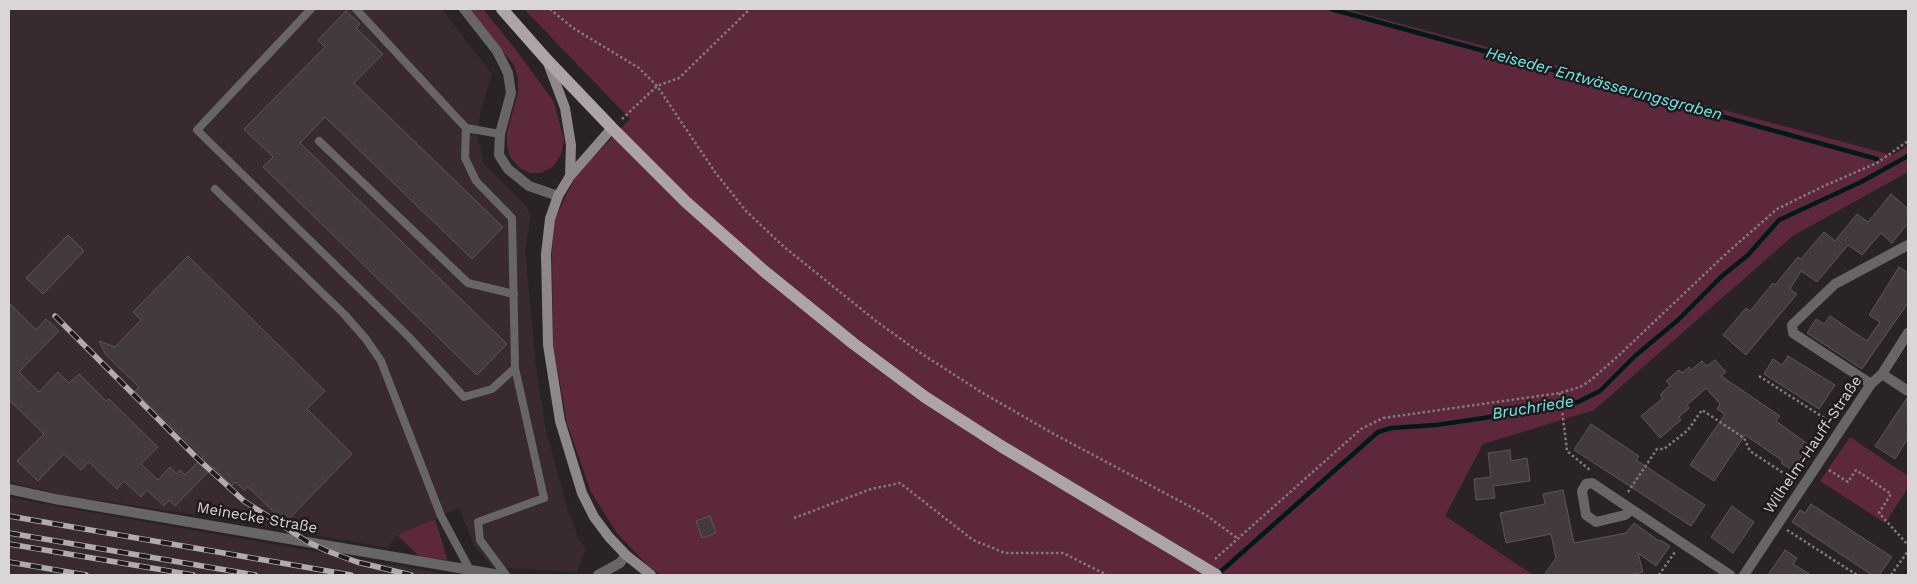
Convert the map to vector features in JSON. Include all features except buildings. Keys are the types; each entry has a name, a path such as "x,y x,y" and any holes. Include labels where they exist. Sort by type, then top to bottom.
{"main road":[{"path":"502,9 547,60 612,128 693,208 764,271 854,344 925,397 993,441 1216,575"}],"street":[{"path":"464,9 497,50 508,73 511,93 500,134 499,155 508,169 529,186 558,196"},
{"path":"547,60 565,108 571,145 570,176"},
{"path":"612,128 570,176 558,196 550,218 546,254 545,291 548,345 560,421 582,493 594,516 609,537 626,556 651,575"},
{"path":"1871,384 1793,333 1792,325 1835,284 1908,245"},
{"name":"Wilhelm-Hauff-Straße","path":"1744,575 1871,384 1882,374 1908,333"},
{"path":"1882,374 1908,392"},
{"path":"1631,510 1625,515 1596,522 1586,515 1582,490 1586,484 1592,483 1730,575"},
{"name":"Meinecke Straße","path":"9,489 55,499 500,575"},
{"path":"598,575 620,563 626,556"}],"lane":[{"path":"312,9 197,130 409,337 464,397 492,389 515,368"},
{"path":"356,9 466,128 500,134"},
{"path":"466,128 465,158 476,181 512,218 515,368 544,498 478,522 480,540 506,575"},
{"path":"319,141 468,283 514,294"},
{"path":"215,189 344,314 366,338 382,361 441,516 470,570"}],"path":[{"path":"550,9 573,28 638,68 657,86 716,172 746,211 783,246 876,321 919,352 982,392 1052,433 1206,515 1237,538"},
{"path":"612,128 657,86 679,78 750,9"},
{"path":"1211,563 1361,429 1383,418 1580,388 1591,380 1728,252 1778,209 1826,185 1877,163 1908,141"},
{"path":"1760,376 1842,429"},
{"path":"1560,392 1567,451 1591,471 1592,483"},
{"path":"1621,502 1658,449 1664,449 1688,430 1702,410 1744,438 1750,451 1804,486"},
{"path":"1819,463 1848,482 1856,470 1892,494 1879,513 1908,545"},
{"path":"794,518 871,489 900,483 973,540 1005,553 1063,553 1107,575"},
{"path":"1778,524 1857,575"},
{"path":"1659,575 1682,543"},
{"path":"1892,575 1908,550"}],"shaded area":[{"path":"9,9 442,9 492,74 480,113 477,139 481,147 483,163 524,204 531,215 525,249 536,368 546,431 566,503 578,538 586,548 577,572 492,567 474,545 459,508 397,535 388,548 218,518 63,495 9,482"},
{"path":"470,9 483,9 554,102 564,140 561,154 554,166 541,173 530,173 520,168 510,157 507,146 507,133 518,92 518,78 514,65"},
{"path":"524,9 1345,9 1892,155 1908,146 1908,172 1794,235 1594,410 1483,444 1445,516 1533,575 662,575 649,567 617,533 591,492 567,423 553,343 552,254 554,221 576,175 630,119"},
{"path":"1850,437 1908,476 1908,488 1885,523 1820,481"},
{"path":"9,497 32,502 450,575 9,575"},
{"path":"435,519 447,560 419,556 397,535"}],"waterway":[{"name":"Heiseder Entwässerungsgraben","path":"1331,9 1877,159"},
{"name":"Bruchriede","path":"1218,574 1378,432 1391,428 1436,425 1578,402 1600,391 1635,356 1678,320 1722,276 1748,255 1779,220 1861,182 1908,156"}],"railway":[{"path":"55,316 198,459 244,501 308,542 327,551 357,562 411,575"},
{"path":"9,516 351,575"},
{"path":"9,533 255,575"},
{"path":"9,544 193,575"},
{"path":"9,562 86,575"}]}
